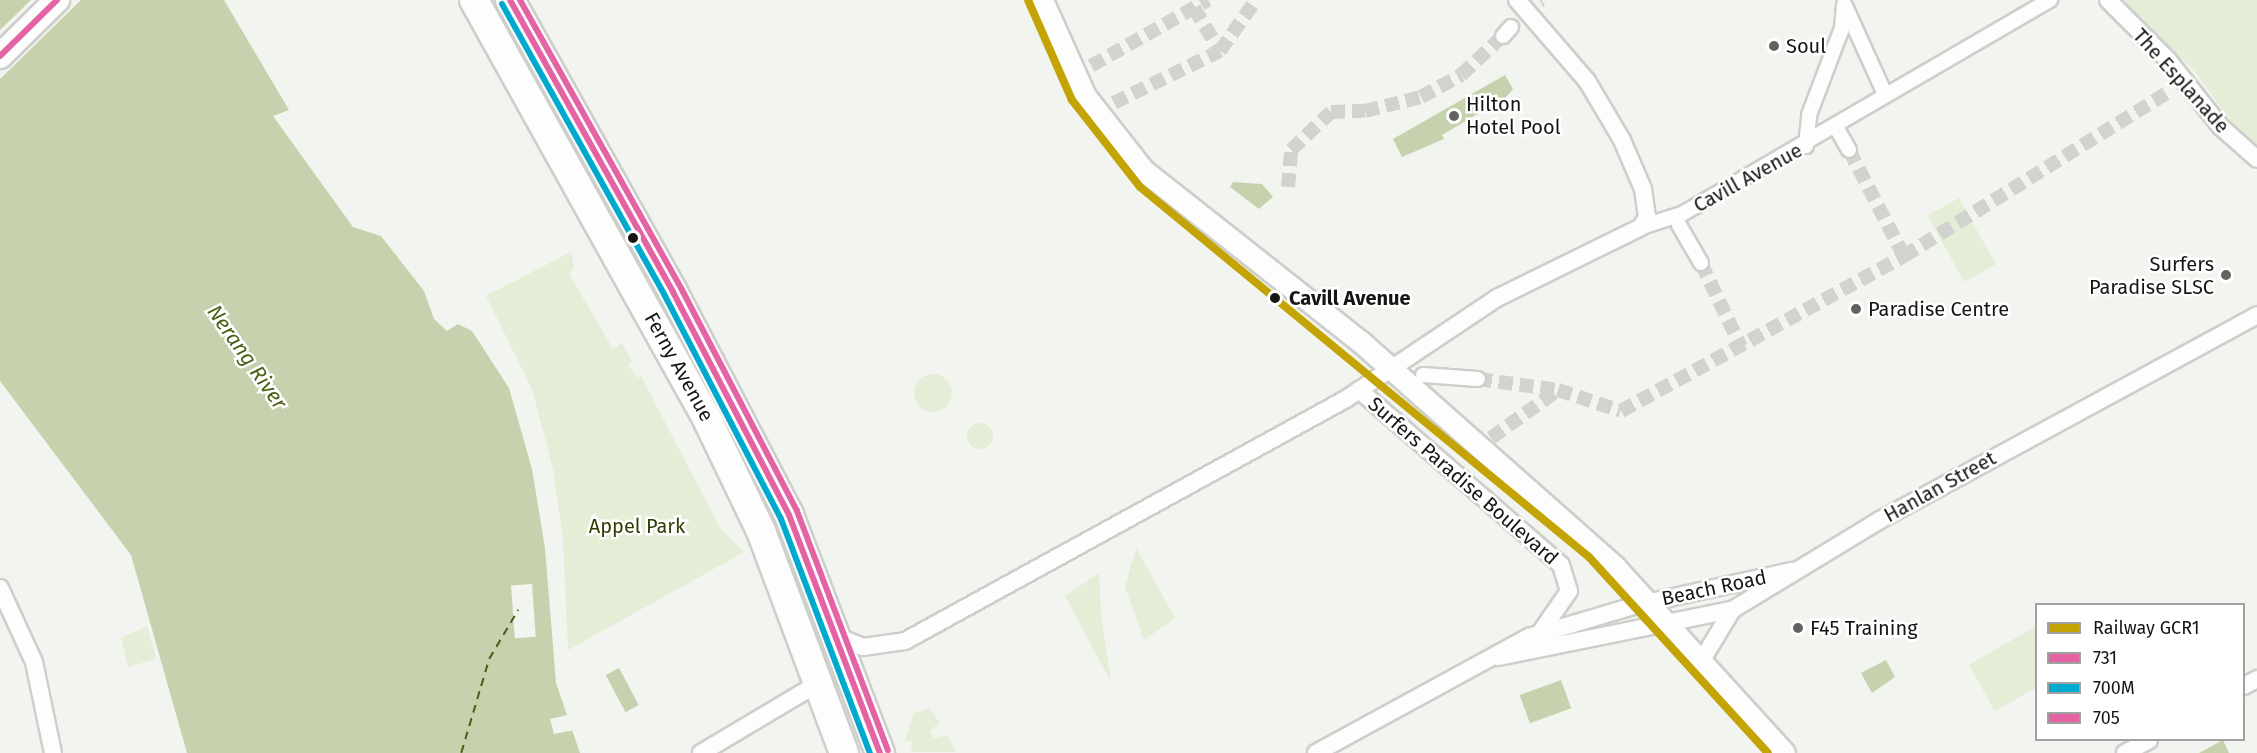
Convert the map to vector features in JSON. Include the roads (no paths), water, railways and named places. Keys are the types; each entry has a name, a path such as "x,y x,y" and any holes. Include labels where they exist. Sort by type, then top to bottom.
{"highway":[{"name":"Ferny Avenue","path":"474,0 714,434 761,531 844,753"},
{"path":"491,0 561,135 566,164"},
{"name":"Ferny Avenue","path":"510,0 673,291 789,515 880,753"}],"main road":[{"path":"0,56 57,0"}],"street":[{"name":"Surfers Paradise Boulevard","path":"1042,0 1073,76 1135,162 1392,369 1650,602 1784,753"},
{"path":"1517,0 1587,81 1616,130 1643,189 1647,217 1641,227"},
{"name":"Cavill Avenue","path":"836,636 863,647 905,641 1359,390 1497,298 1641,227 1682,214 1837,129 1885,94 2050,0"},
{"name":"The Esplanade","path":"2108,0 2168,60 2221,127 2257,159"},
{"path":"1843,2 1885,94"},
{"path":"1806,146 1809,115 1842,28 1843,2"},
{"path":"1837,129 1849,150"},
{"path":"1679,225 1701,263"},
{"name":"Hanlan Street","path":"2231,327 2257,306"},
{"name":"Hanlan Street","path":"1645,630 1732,609 1771,591 1796,571 2231,327 2257,315"},
{"path":"1423,375 1478,379"},
{"name":"Surfers Paradise Boulevard","path":"1359,390 1561,565 1569,591 1540,633"},
{"name":"Beach Road","path":"1316,753 1540,633 1650,602 1796,571"},
{"path":"0,588 34,662 53,753"},
{"path":"1702,660 1732,609"},
{"name":"Beach Road","path":"1498,657 1645,630"},
{"path":"701,753 817,684"},
{"path":"2125,753 2147,741"}],"water":[{"name":"Nerang River","path":"0,0 224,0 289,110 273,116 353,227 381,236 424,291 434,319 447,331 458,324 472,331 509,388 532,469 545,548 556,683 580,753 187,753 131,555 0,381"},
{"name":"Hilton Hotel Pool","path":"1505,75 1513,89 1506,97 1442,135 1444,139 1402,157 1393,139"},
{"path":"1233,182 1262,184 1273,197 1259,209 1230,187"},
{"path":"1886,660 1895,677 1872,693 1861,673"},
{"path":"619,668 639,705 625,712 606,675"},
{"path":"1561,680 1571,708 1530,723 1520,695"},
{"path":"2223,741 2229,753 2199,753"}],"tunnel":[{"path":"1073,76 1208,0"},
{"path":"1095,112 1220,51 1256,0"},
{"path":"1194,8 1220,51"},
{"path":"1288,187 1291,150 1331,112 1365,111 1421,97 1461,75 1503,36"},
{"path":"1491,438 1558,390 1621,411 1904,256 2167,93"},
{"path":"1849,150 1904,256"},
{"path":"1701,263 1741,347"},
{"path":"1478,379 1558,390"}],"rail line":[{"name":"GCR1","path":"1028,0 1072,100 1140,187 1589,557 1768,753"}],"place":[{"name":"Soul","path":"1774,46"},
{"name":"Hilton Hotel Pool","path":"1454,116"},
{"name":"Surfers Paradise SLSC","path":"2226,275"},
{"name":"Cavill Avenue","path":"1275,298"},
{"name":"Paradise Centre","path":"1856,309"},
{"name":"F45 Training","path":"1798,628"}],"park label":[{"name":"Appel Park","path":"637,526"}]}
